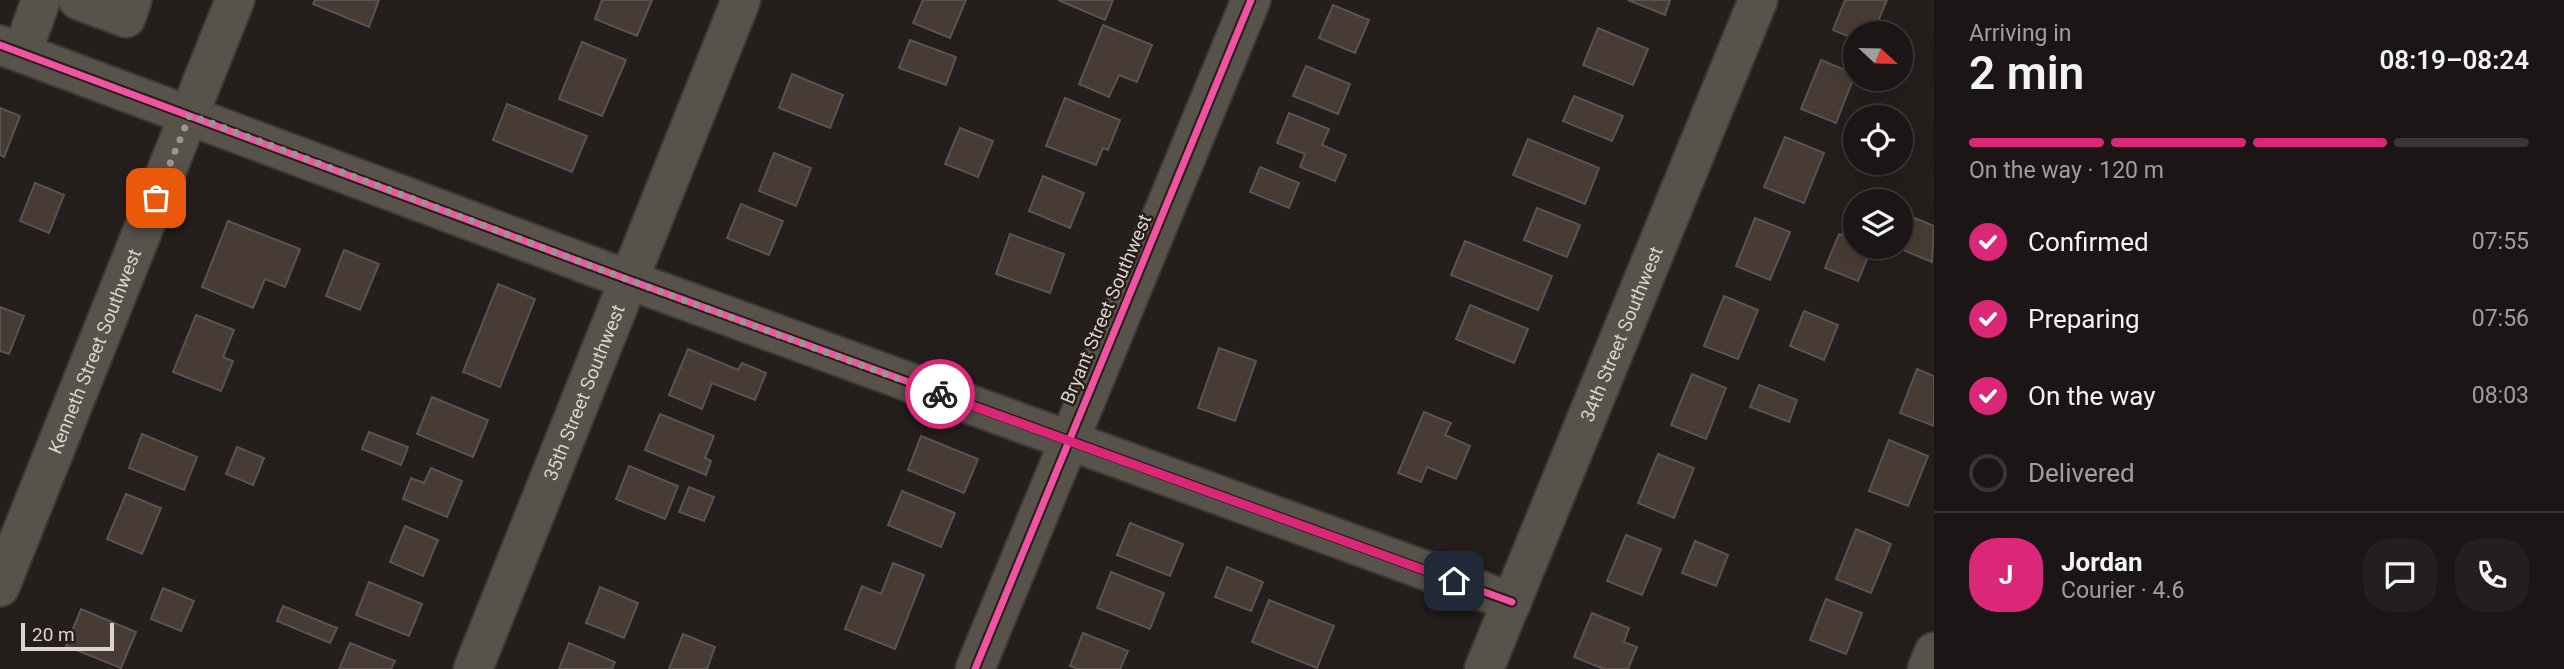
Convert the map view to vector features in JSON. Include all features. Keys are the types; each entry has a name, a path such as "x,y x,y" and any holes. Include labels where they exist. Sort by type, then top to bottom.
{"street":[{"path":"41,0 11,49 629,280 1512,602"},
{"path":"78,0 126,18 132,0"},
{"name":"Kenneth Street Southwest","path":"0,587 235,0"},
{"name":"35th Street Southwest","path":"473,669 741,0"},
{"name":"Bryant Street Southwest","path":"975,669 1251,0"},
{"name":"34th Street Southwest","path":"1484,669 1758,0"},
{"path":"1927,669 1934,652"}],"building":[{"path":"315,0 379,0 369,27 313,4"},
{"path":"602,0 652,0 637,36 595,19"},
{"path":"923,0 966,0 950,38 913,23"},
{"path":"1058,0 1113,0 1105,20"},
{"path":"1628,0 1670,0 1665,15"},
{"path":"1845,0 1887,0 1878,21 1843,21 1843,34 1833,30"},
{"path":"1333,5 1369,20 1355,53 1319,38"},
{"path":"1103,25 1152,45 1137,82 1119,75 1109,97 1079,84"},
{"path":"1598,28 1648,49 1633,85 1583,65"},
{"path":"910,40 956,57 946,85 899,68"},
{"path":"582,42 626,60 602,116 559,99"},
{"path":"1821,60 1843,69 1843,91 1848,91 1836,123 1801,109"},
{"path":"1306,66 1350,84 1338,114 1293,96"},
{"path":"792,74 843,95 830,128 779,108"},
{"path":"1574,96 1623,116 1612,141 1563,121"},
{"path":"1065,98 1120,120 1108,150 1103,148 1096,165 1046,146"},
{"path":"507,104 587,136 572,172 493,140"},
{"path":"0,108 20,116 4,157 0,155"},
{"path":"1289,113 1329,129 1322,145 1346,155 1335,181 1300,167 1305,154 1277,143"},
{"path":"960,128 993,141 978,177 945,164"},
{"path":"1785,137 1824,153 1804,203 1764,187"},
{"path":"1528,139 1599,168 1585,204 1513,175"},
{"path":"774,153 811,168 796,206 759,191"},
{"path":"1260,167 1299,183 1289,208 1250,192"},
{"path":"1043,176 1084,193 1070,228 1029,211"},
{"path":"35,183 64,195 49,233 20,221"},
{"path":"741,204 783,221 769,255 727,238"},
{"path":"1537,208 1580,225 1567,257 1524,240"},
{"path":"1755,218 1790,232 1770,280 1736,266"},
{"path":"1915,218 1934,226 1932,262 1913,254"},
{"path":"228,221 300,249 285,287 265,279 253,308 202,287"},
{"path":"1010,234 1064,254 1050,293 996,274"},
{"path":"1839,234 1843,236 1843,259 1867,259 1858,281 1825,268"},
{"path":"1465,241 1552,276 1538,310 1451,275"},
{"path":"344,250 379,264 360,310 326,296"},
{"path":"498,284 535,299 500,387 463,372"},
{"path":"1724,296 1758,310 1738,359 1704,346"},
{"path":"1470,305 1528,329 1514,363 1456,339"},
{"path":"0,307 24,316 9,354 0,351"},
{"path":"1804,311 1838,325 1824,360 1790,346"},
{"path":"196,315 234,330 223,357 233,361 221,391 173,372"},
{"path":"1219,348 1256,361 1235,421 1198,408"},
{"path":"688,349 738,370 742,363 766,373 755,400 712,383 702,409 669,395"},
{"path":"1917,369 1934,376 1934,426 1900,413"},
{"path":"1692,374 1726,388 1706,439 1671,425"},
{"path":"1759,385 1797,400 1789,422 1750,407"},
{"path":"432,397 488,420 473,457 417,434"},
{"path":"1424,412 1451,423 1445,435 1470,446 1456,479 1427,467 1421,482 1398,473"},
{"path":"660,414 714,436 705,458 711,461 706,475 645,450"},
{"path":"369,432 408,447 401,465 362,449"},
{"path":"142,434 197,457 184,490 129,468"},
{"path":"921,436 978,459 964,493 908,470"},
{"path":"1889,440 1928,456 1908,506 1869,491"},
{"path":"237,447 264,458 253,485 226,474"},
{"path":"1658,454 1694,468 1674,518 1638,503"},
{"path":"629,466 678,486 665,519 616,499"},
{"path":"431,468 462,481 447,517 403,499 411,478 424,483"},
{"path":"689,487 714,497 704,521 679,512"},
{"path":"902,491 955,513 941,547 888,525"},
{"path":"126,494 161,508 142,554 107,539"},
{"path":"1130,523 1183,544 1170,576 1117,555"},
{"path":"405,526 438,540 423,576 390,562"},
{"path":"1856,529 1891,544 1871,593 1836,579"},
{"path":"1626,535 1661,549 1642,595 1607,581"},
{"path":"1695,541 1728,555 1716,586 1682,573"},
{"path":"893,563 924,575 895,649 845,629 862,586 881,594"},
{"path":"1227,567 1263,582 1251,611 1215,597"},
{"path":"1111,572 1164,593 1150,629 1097,608"},
{"path":"369,582 422,604 409,636 356,615"},
{"path":"600,587 638,603 624,638 586,623"},
{"path":"163,588 194,601 181,631 151,619"},
{"path":"1826,599 1862,613 1846,654 1810,640"},
{"path":"1269,600 1334,626 1317,668 1252,642"},
{"path":"283,606 337,628 330,643 277,621"},
{"path":"81,609 136,632 121,668 66,646"},
{"path":"1592,613 1629,628 1624,642 1637,647 1628,669 1604,669 1574,657"},
{"path":"1083,633 1128,651 1120,669 1078,669 1070,666"},
{"path":"683,634 715,647 707,669 669,669"},
{"path":"350,643 395,661 391,669 339,669"},
{"path":"569,643 615,662 612,669 559,669"}],"cycle path":[{"path":"975,669 1251,0"},
{"path":"0,45 629,280 1512,602"}],"way so far":[{"path":"156,198 190,115 940,394"}],"route":[{"path":"940,394 1454,581"}]}
